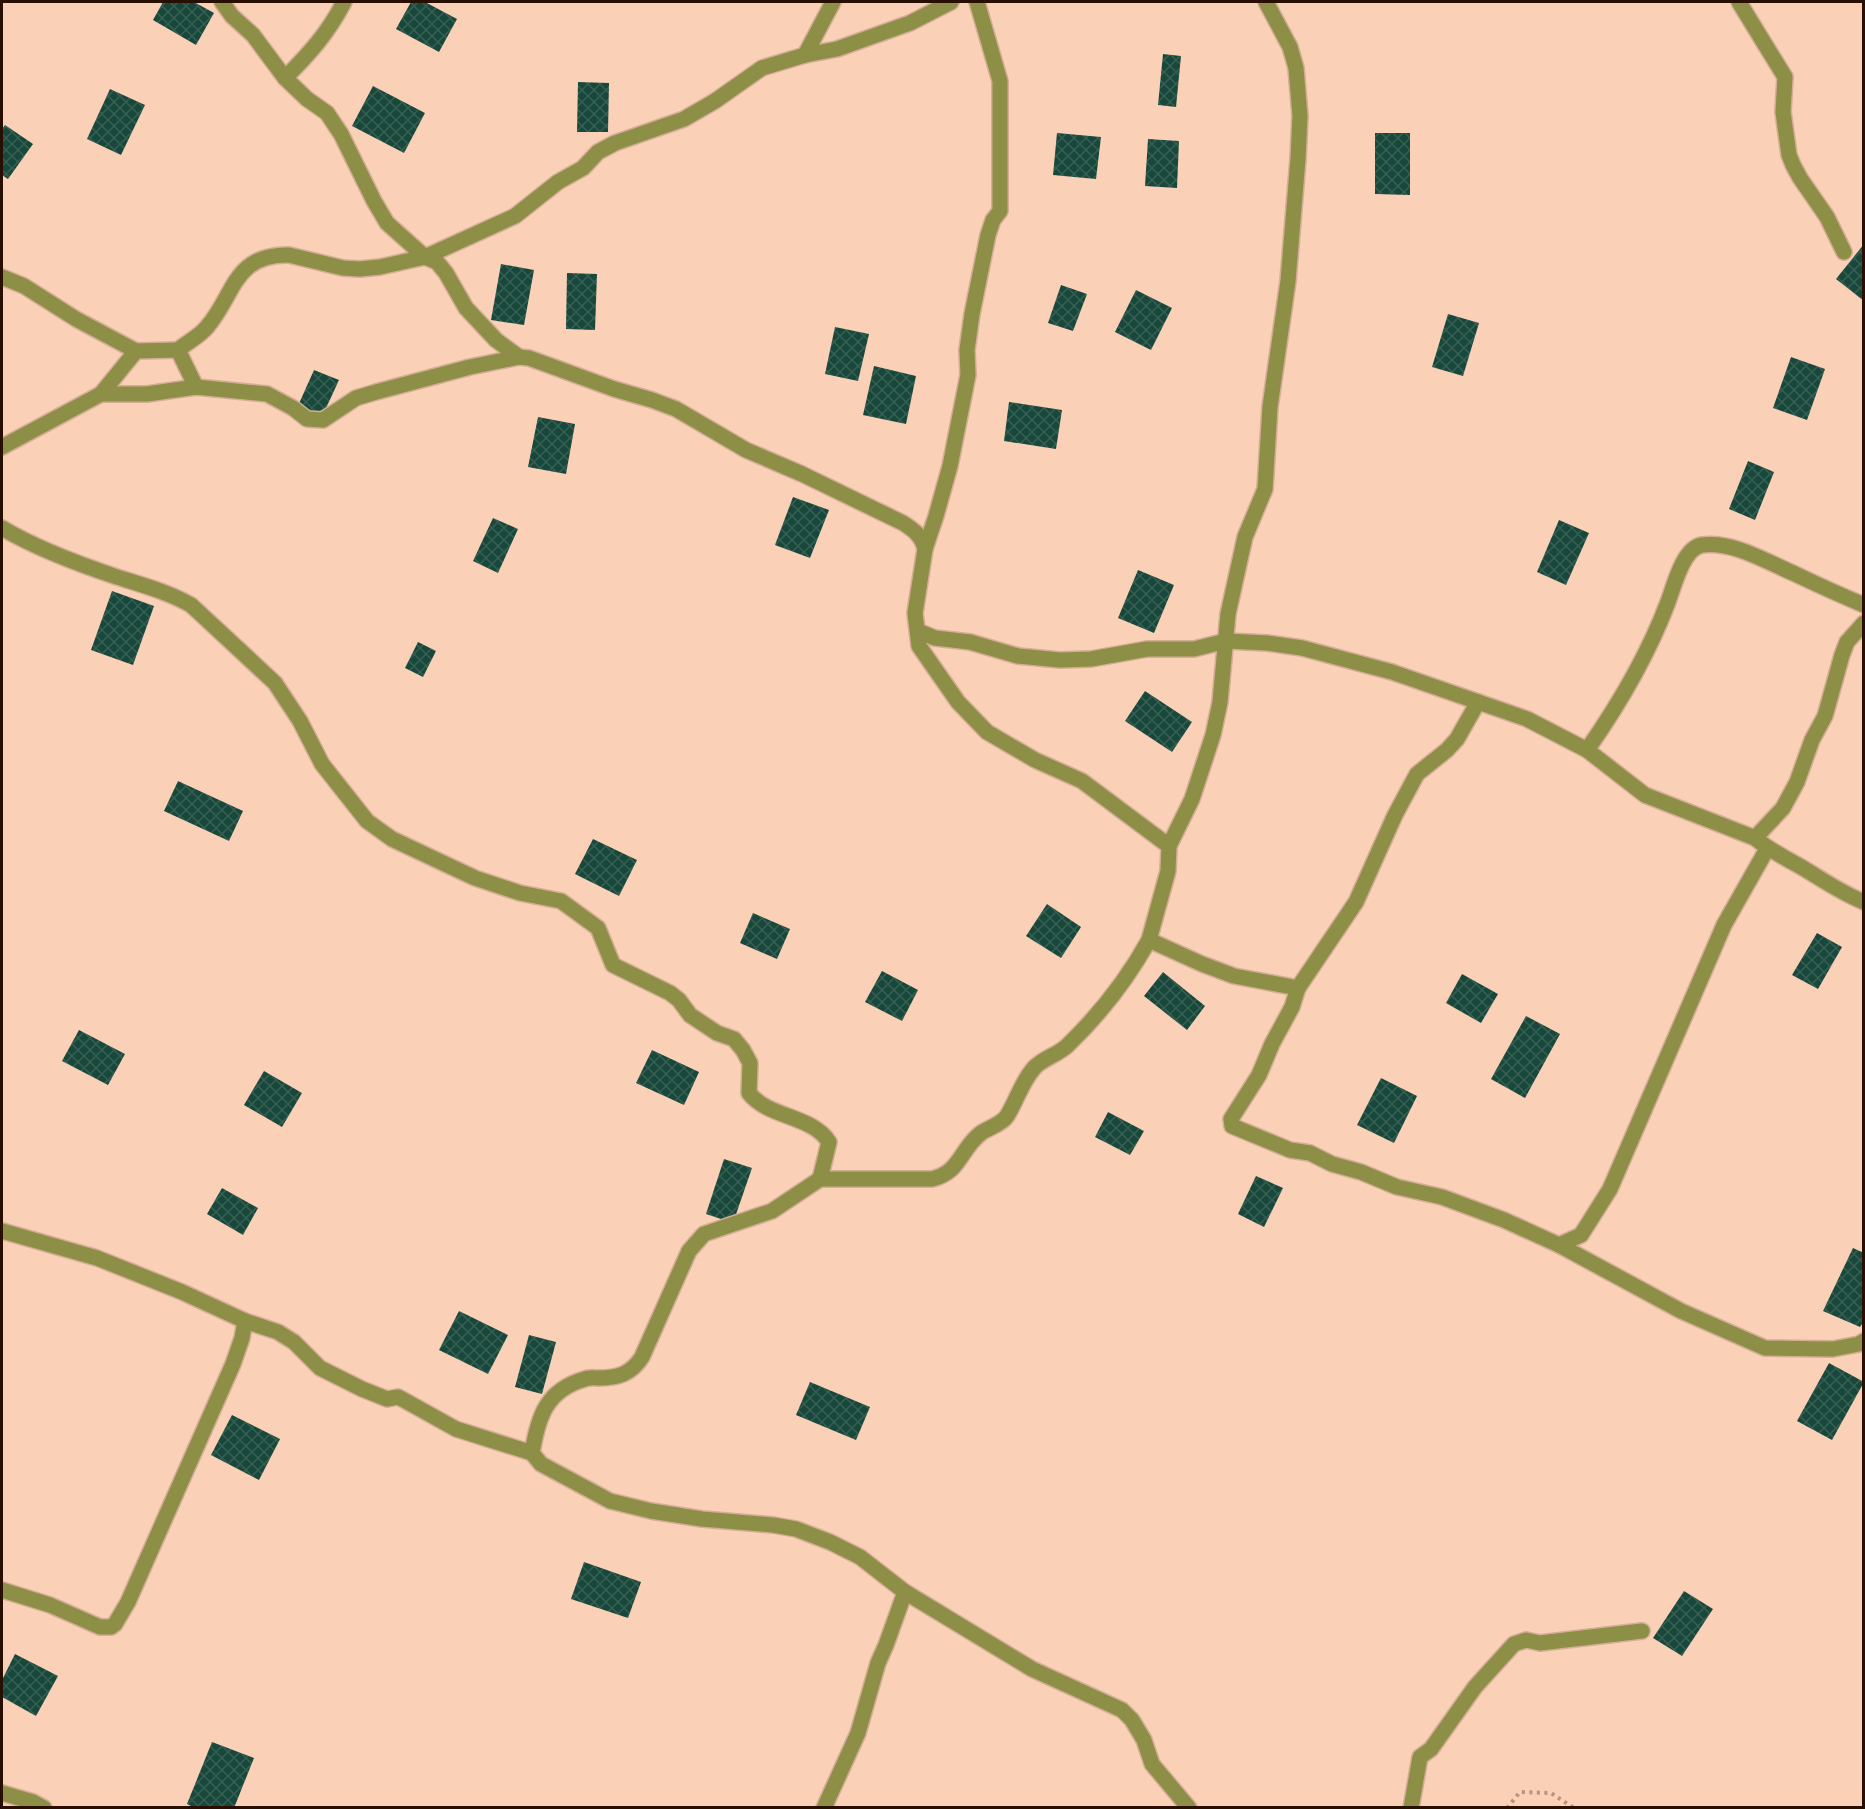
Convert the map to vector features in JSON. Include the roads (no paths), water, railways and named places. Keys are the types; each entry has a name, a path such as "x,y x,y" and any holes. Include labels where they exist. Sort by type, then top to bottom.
{"street":[{"path":"222,2 232,16 253,35 285,78 307,99 327,113 341,134 387,223 425,257 437,262 466,308 496,340 519,357"},
{"path":"285,78 315,49 334,23 344,2"},
{"path":"805,55 833,2"},
{"path":"2,277 24,286 76,319 136,351 178,350 207,327 234,281 255,261 289,255 343,268 360,269 425,257 515,216 558,182 583,168 598,152 615,143 684,119 715,102 762,68 805,55 837,49 910,23 951,2"},
{"path":"977,2 1000,81 1000,211 993,220 988,235 972,314 967,350 968,375 961,413 950,466 925,549 915,613 919,646 958,702 987,732 1035,760 1082,781 1170,846"},
{"path":"532,1453 537,1428 553,1396 586,1378 624,1375 636,1366 689,1251 704,1234 772,1211 820,1179 932,1179 944,1176 980,1134 1006,1118 1020,1089 1036,1066 1066,1048 1078,1035 1136,964 1149,940 1168,871 1170,846 1192,799 1213,735 1220,702 1228,614 1245,537 1264,489 1270,407 1286,292 1300,116 1296,68 1290,48 1266,2"},
{"path":"1740,2 1785,76 1783,112 1789,155 1793,165 1827,217 1844,252"},
{"path":"178,350 196,387"},
{"path":"2,447 101,394 136,351"},
{"path":"101,394 147,394 196,387 267,394 293,408 307,419 323,420 356,398 470,367 519,357 529,358 676,409 746,450 802,474 903,523 918,533 925,549"},
{"path":"2,528 41,548 176,597 191,605 275,683 300,721 322,764 367,821 392,839 475,878 520,893 561,901 598,928 613,965 670,993 679,1000 690,1015 717,1033 734,1039 744,1050 750,1063 749,1093 756,1102 806,1125 825,1137 829,1142 820,1179"},
{"path":"1587,750 1615,711 1639,668 1663,617 1684,560 1692,549 1701,545 1717,546 1751,554 1863,605"},
{"path":"1755,838 1783,808 1797,782 1812,740 1825,716 1847,642 1863,623"},
{"path":"918,631 935,638 970,642 1018,656 1060,660 1090,659 1147,649 1194,649 1226,641 1267,643 1302,648 1392,672 1527,719 1587,750 1645,795 1755,838 1767,849 1842,893 1863,902"},
{"path":"1478,702 1457,739 1417,774 1395,814 1356,902 1298,988 1292,1007 1272,1044 1259,1075 1231,1119 1232,1126 1279,1146 1310,1154 1397,1187 1442,1197 1559,1245 1653,1298 1765,1348 1833,1349 1859,1344 1863,1341"},
{"path":"1559,1245 1581,1235 1610,1189 1724,925 1767,849"},
{"path":"1149,940 1234,976 1298,988"},
{"path":"2,1231 97,1258 182,1292 245,1321 278,1332 294,1342 320,1368 387,1399 398,1397 456,1429 532,1453 541,1464 610,1501 702,1519 796,1529 860,1557 905,1592 1032,1669 1122,1710 1132,1720 1144,1740 1152,1764 1189,1808"},
{"path":"1581,1235 1584,1258"},
{"path":"2,1590 51,1605 100,1627 111,1627 116,1624 128,1602 233,1364 245,1321"},
{"path":"824,1808 858,1733 878,1663 905,1592"},
{"path":"1411,1808 1420,1756 1431,1749 1475,1687 1514,1644 1526,1640 1540,1643 1569,1641 1642,1631"},
{"path":"2,1793 33,1802 44,1808"}]}
